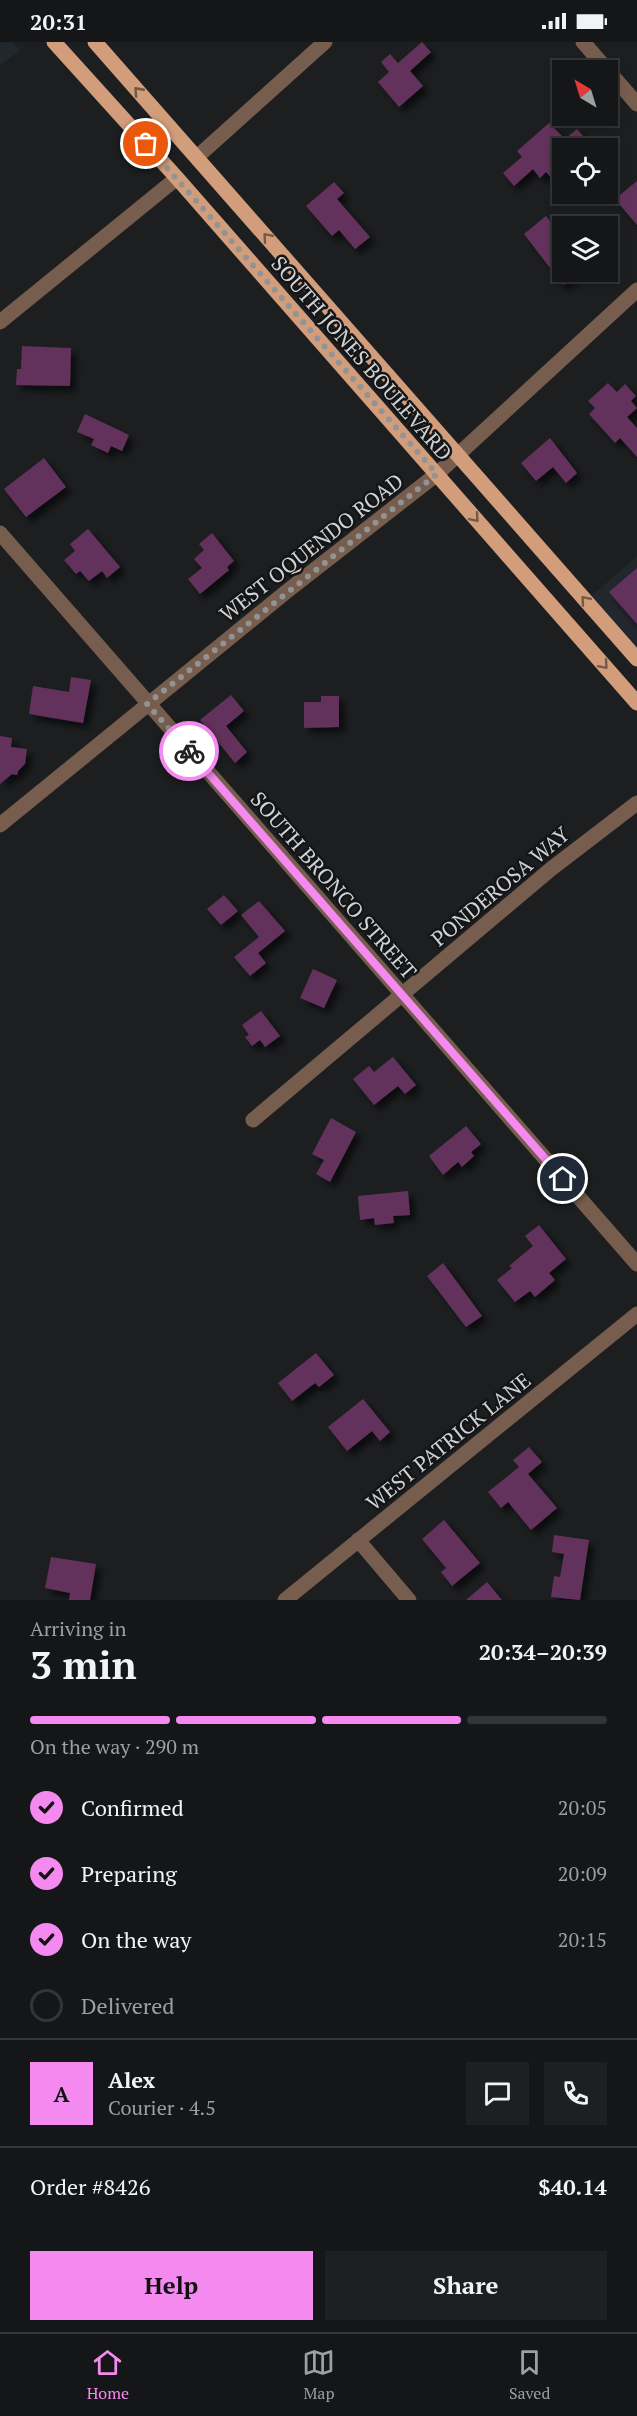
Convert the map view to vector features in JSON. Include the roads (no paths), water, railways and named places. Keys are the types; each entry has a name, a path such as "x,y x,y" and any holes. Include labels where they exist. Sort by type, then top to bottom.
{"main road":[{"name":"SOUTH JONES BOULEVARD","path":"54,42 177,178 637,703"},
{"name":"SOUTH JONES BOULEVARD","path":"95,42 637,659"}],"street":[{"path":"197,157 325,42"},
{"path":"583,42 637,105"},
{"path":"0,322 177,178"},
{"name":"WEST OQUENDO ROAD","path":"0,825 147,704 437,474 637,290"},
{"name":"SOUTH BRONCO STREET","path":"0,533 637,1264"},
{"name":"PONDEROSA WAY","path":"253,1120 551,869 637,803"},
{"name":"WEST PATRICK LANE","path":"285,1600 637,1314"},
{"path":"358,1540 409,1600"}]}
